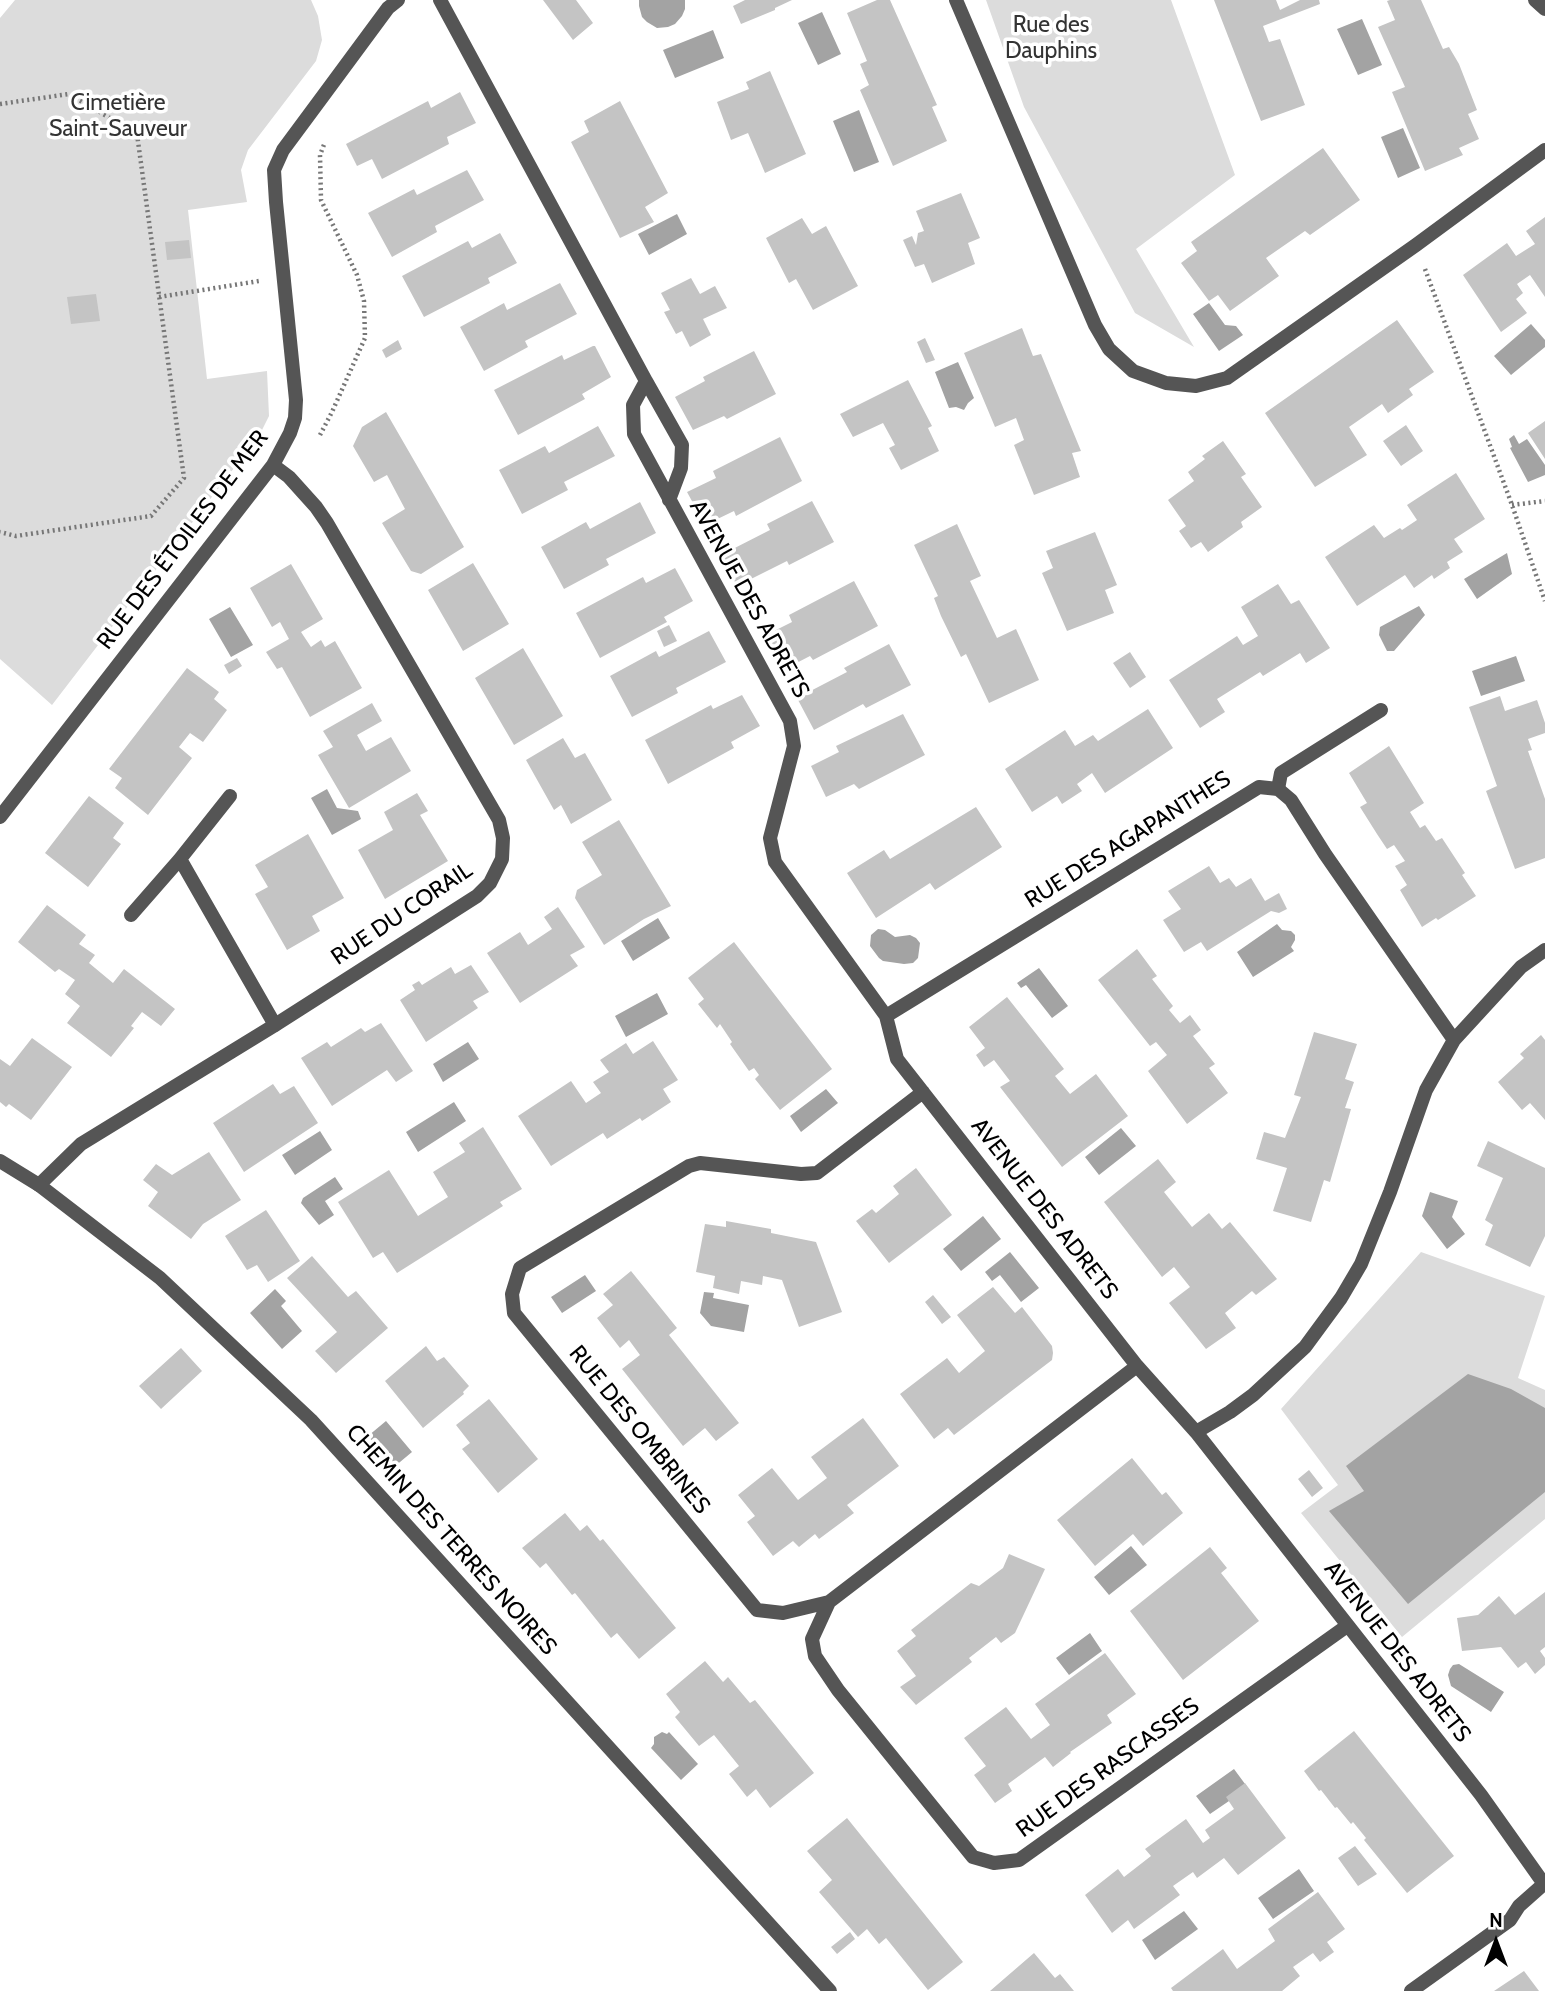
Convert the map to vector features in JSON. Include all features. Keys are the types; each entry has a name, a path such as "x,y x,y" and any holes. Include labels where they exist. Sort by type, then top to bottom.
{"street":[{"name":"AVENUE DES ADRETS","path":"440,0 682,445 681,468 669,500"},
{"path":"956,0 1095,325 1109,349 1133,370 1167,383 1196,386 1227,378 1545,150"},
{"path":"1535,0 1545,9"},
{"name":"RUE DES ÉTOILES DE MER","path":"0,817 274,465 290,433 295,418 296,400 274,170 283,150 388,3"},
{"name":"AVENUE DES ADRETS","path":"646,382 633,405 634,434 790,721 794,746 770,838 775,862 886,1016 897,1059 1137,1366 1196,1432 1481,1795 1544,1884"},
{"name":"RUE DU CORAIL","path":"39,1185 81,1144 275,1025 477,896 490,883 502,859 503,838 499,820 327,523 289,477 274,465"},
{"path":"1381,710 1281,773 1278,789 1291,800 1454,1041"},
{"name":"RUE DES AGAPANTHES","path":"886,1016 1259,787 1278,789"},
{"path":"131,915 230,796"},
{"path":"180,859 275,1025"},
{"path":"1196,1432 1253,1395 1305,1347 1341,1298 1361,1264 1426,1090 1454,1041 1521,967 1545,950"},
{"name":"RUE DES OMBRINES","path":"923,1092 817,1173 801,1174 700,1163 689,1166 520,1268 512,1294 513,1313 757,1610 783,1614 829,1602 1137,1366"},
{"name":"CHEMIN DES TERRES NOIRES","path":"0,1161 39,1185 160,1278 311,1420 830,1991"},
{"name":"RUE DES RASCASSES","path":"829,1602 812,1639 815,1656 838,1690 973,1857 994,1863 1019,1860 1347,1626"},
{"path":"1411,1991 1510,1920 1519,1906 1544,1884"}],"path":[{"path":"0,104 69,94 137,134 184,478 151,516 16,536 0,532"},
{"path":"320,436 365,338 364,300 357,275 321,200 320,155 328,136"},
{"path":"1416,245 1545,601"},
{"path":"159,297 284,277"},
{"path":"1512,505 1545,501"}],"green space":[{"name":"Cimetière Saint-Sauveur","path":"15,0 311,0 318,16 322,40 316,61 248,150 241,170 247,202 188,210 207,379 267,371 269,416 241,459 52,705 0,659 0,18"},
{"name":"Rue des Dauphins","path":"986,0 1171,0 1235,175 1136,249 1194,347 1135,313 1024,107"},
{"path":"1421,1252 1545,1296 1518,1378 1545,1390 1545,1519 1402,1637 1301,1513 1338,1485 1281,1409"}],"shaded area":[{"path":"639,0 685,0 685,9 675,24 657,28 642,17"},
{"path":"822,12 841,54 818,65 798,23"},
{"path":"1362,19 1382,65 1358,75 1337,29"},
{"path":"713,30 724,58 675,78 663,50"},
{"path":"859,110 879,162 854,172 833,121"},
{"path":"1403,128 1420,168 1398,178 1381,137"},
{"path":"677,214 687,234 649,255 638,234"},
{"path":"1209,303 1225,325 1236,326 1243,335 1219,351 1193,314"},
{"path":"1531,324 1545,340 1545,347 1511,375 1494,356"},
{"path":"958,362 974,398 964,410 949,408 935,372"},
{"path":"1514,435 1519,444 1527,439 1545,465 1545,475 1528,482 1510,448 1509,439"},
{"path":"1507,553 1512,574 1477,599 1464,579"},
{"path":"1419,606 1425,615 1394,651 1387,651 1379,635 1380,627"},
{"path":"230,607 253,645 231,657 209,619"},
{"path":"1516,656 1525,681 1481,696 1472,671"},
{"path":"327,789 337,808 358,811 361,819 332,835 311,798"},
{"path":"658,918 670,938 633,961 621,941"},
{"path":"1277,924 1282,930 1291,931 1295,935 1291,947 1294,951 1253,977 1237,952"},
{"path":"878,929 895,937 910,935 916,938 920,943 918,958 913,963 904,964 883,961 870,946 871,935"},
{"path":"1039,968 1068,1006 1052,1018 1026,985 1021,988 1017,983"},
{"path":"657,993 668,1014 626,1037 615,1016"},
{"path":"468,1042 479,1059 443,1082 433,1064"},
{"path":"826,1089 838,1103 801,1132 790,1116"},
{"path":"454,1102 466,1121 418,1152 406,1132"},
{"path":"1121,1128 1136,1146 1099,1175 1085,1157"},
{"path":"320,1131 332,1150 295,1175 282,1155"},
{"path":"335,1177 343,1189 325,1201 334,1215 319,1225 301,1203 303,1198"},
{"path":"1430,1192 1458,1201 1452,1217 1465,1234 1447,1249 1422,1216"},
{"path":"983,1216 1001,1239 961,1271 943,1249"},
{"path":"1010,1252 1039,1288 1021,1302 1000,1275 992,1281 985,1272"},
{"path":"585,1275 596,1291 562,1313 551,1297"},
{"path":"275,1289 286,1301 281,1306 302,1331 282,1349 250,1313"},
{"path":"704,1292 714,1293 713,1298 749,1305 744,1332 711,1326 700,1313"},
{"path":"1468,1374 1511,1389 1545,1408 1545,1492 1408,1604 1329,1511 1364,1491 1346,1466"},
{"path":"386,1421 412,1452 394,1467 368,1436"},
{"path":"1131,1546 1147,1565 1109,1595 1094,1577"},
{"path":"1090,1633 1102,1651 1069,1675 1056,1658"},
{"path":"1459,1664 1504,1692 1491,1712 1451,1686 1448,1675 1450,1669"},
{"path":"662,1732 669,1732 698,1764 681,1780 651,1748 654,1737"},
{"path":"1234,1769 1248,1788 1210,1814 1196,1796"},
{"path":"1299,1869 1314,1891 1273,1919 1258,1898"},
{"path":"1184,1911 1198,1929 1155,1960 1142,1940"}],"building":[{"path":"543,0 576,0 593,23 573,40"},
{"path":"745,0 792,0 741,24 733,6"},
{"path":"877,0 890,0 937,105 932,107 947,141 893,166 860,90 869,85 860,64 867,61 847,13"},
{"path":"1214,0 1276,0 1280,10 1300,0 1319,0 1320,4 1263,26 1269,42 1280,39 1305,105 1261,121"},
{"path":"1421,0 1443,49 1449,47 1459,64 1477,110 1468,114 1479,139 1459,148 1463,155 1425,171 1392,92 1405,87 1378,27 1395,20 1387,1"},
{"path":"770,71 806,154 765,173 748,133 731,140 717,102 749,89 746,82"},
{"path":"460,92 476,123 447,137 449,144 382,179 372,159 357,166 346,144 428,101 431,108"},
{"path":"620,101 668,193 645,207 654,222 620,238 571,142 589,132 584,121"},
{"path":"1323,148 1360,200 1310,235 1305,231 1266,258 1279,276 1230,311 1218,295 1209,301 1181,263 1197,251 1191,242"},
{"path":"467,170 484,200 435,226 437,232 392,257 368,213 414,189 417,195"},
{"path":"961,193 980,238 968,243 975,264 932,283 924,264 915,267 903,240 912,236 916,245 918,233 924,231 916,211"},
{"path":"1545,217 1545,297 1530,275 1517,284 1523,293 1516,299 1527,313 1501,332 1463,275 1507,243 1516,256 1535,244 1526,231"},
{"path":"802,218 812,234 826,226 858,286 813,310 796,279 789,283 766,238"},
{"path":"500,233 517,263 488,278 490,283 424,317 402,276 468,241 472,248"},
{"path":"189,240 191,258 167,260 165,242"},
{"path":"691,278 700,294 715,286 727,308 703,319 711,335 690,347 682,331 676,334 664,312 670,310 661,293"},
{"path":"560,283 577,314 525,341 528,347 484,371 460,327 504,303 507,310"},
{"path":"96,294 100,321 71,324 67,297"},
{"path":"1397,320 1434,372 1409,389 1413,395 1388,413 1382,404 1349,427 1367,455 1315,487 1265,413"},
{"path":"1022,328 1033,356 1041,354 1081,451 1072,453 1080,477 1034,495 1014,445 1024,440 1016,418 995,427 964,353"},
{"path":"925,338 935,360 926,363 917,342"},
{"path":"398,340 402,349 386,358 382,350"},
{"path":"593,346 611,377 582,394 585,399 518,435 494,390 562,355 564,360"},
{"path":"754,351 776,394 727,419 724,416 693,430 675,397 705,381 703,377"},
{"path":"908,380 932,426 928,428 939,451 901,470 889,448 895,445 883,423 853,437 840,414"},
{"path":"386,412 464,547 421,574 411,571 382,523 405,509 387,475 374,482 353,446 362,427"},
{"path":"1545,421 1545,459 1528,433"},
{"path":"1406,425 1423,451 1401,466 1383,441"},
{"path":"598,426 615,456 564,482 568,490 522,514 499,470 545,446 549,453"},
{"path":"780,437 802,481 736,516 734,511 705,525 687,492 716,478 713,471"},
{"path":"1223,441 1246,474 1241,477 1262,507 1241,522 1243,527 1208,552 1201,542 1191,548 1179,531 1186,526 1168,500 1194,481 1188,472 1205,459 1202,456"},
{"path":"1456,473 1485,519 1454,539 1463,552 1447,562 1450,568 1434,579 1432,575 1414,588 1405,575 1357,606 1325,557 1374,525 1384,538 1400,528 1402,530 1417,520 1407,505"},
{"path":"812,501 834,542 789,565 787,561 737,586 721,555 770,530 767,524"},
{"path":"640,502 656,533 606,559 609,565 564,589 541,547 586,522 590,529"},
{"path":"957,524 981,576 970,581 997,638 1016,629 1039,680 989,703 966,654 961,657 941,616 934,598 938,596 914,545"},
{"path":"1095,532 1117,585 1105,590 1114,613 1067,631 1042,573 1053,568 1046,551"},
{"path":"473,563 509,624 463,651 428,590"},
{"path":"291,564 323,619 301,632 311,647 321,640 325,647 335,641 362,688 310,717 282,667 277,669 266,652 289,639 280,622 272,627 250,588"},
{"path":"675,568 693,601 664,617 667,622 600,658 576,613 643,577 646,583"},
{"path":"854,581 878,626 813,660 810,656 783,670 764,636 792,622 789,615"},
{"path":"1278,584 1291,604 1299,600 1330,648 1306,663 1300,653 1263,676 1260,672 1217,699 1225,712 1200,728 1169,680 1237,636 1243,645 1258,636 1241,607"},
{"path":"669,625 677,641 664,647 657,631"},
{"path":"709,631 726,662 676,688 678,693 632,717 610,676 656,651 659,657"},
{"path":"889,644 911,685 866,708 863,704 814,730 797,698 847,672 844,668"},
{"path":"523,648 563,716 514,745 475,678"},
{"path":"1130,652 1146,677 1130,688 1113,663"},
{"path":"237,658 242,666 229,674 224,665"},
{"path":"187,668 219,692 214,699 227,710 203,742 190,733 179,747 192,758 148,815 115,788 122,778 109,769"},
{"path":"742,695 760,726 731,742 734,748 668,784 645,740 711,705 713,709"},
{"path":"1500,696 1505,711 1537,700 1545,723 1545,733 1528,739 1532,750 1528,751 1545,799 1545,858 1515,869 1486,791 1497,786 1469,707"},
{"path":"372,703 382,721 357,735 366,751 391,737 411,771 349,808 318,755 333,747 323,731"},
{"path":"1148,709 1173,748 1105,793 1092,773 1077,784 1082,791 1062,804 1057,796 1032,812 1005,769 1065,730 1075,746 1093,735 1098,741"},
{"path":"903,714 925,755 859,789 854,784 826,797 811,766 839,752 836,746"},
{"path":"563,738 575,758 585,753 612,800 571,824 561,805 554,810 526,760"},
{"path":"1389,746 1424,803 1410,812 1420,828 1425,825 1436,841 1442,838 1465,873 1462,875 1476,896 1422,927 1400,890 1407,885 1395,866 1405,861 1394,845 1387,849 1377,834 1360,807 1367,803 1349,773"},
{"path":"417,793 428,811 420,815 448,861 385,899 358,850 393,830 384,812"},
{"path":"89,796 124,823 113,838 121,844 88,887 45,853"},
{"path":"976,807 1002,847 935,890 930,883 876,918 847,873 884,850 890,859"},
{"path":"619,820 671,906 644,919 604,945 575,898 577,890 602,875 582,842"},
{"path":"308,834 344,898 312,916 320,931 287,950 255,894 268,887 255,865"},
{"path":"1209,866 1220,883 1229,878 1236,887 1251,878 1265,901 1279,893 1287,909 1279,913 1271,911 1207,951 1201,942 1184,952 1163,920 1181,909 1168,891"},
{"path":"47,905 86,935 79,944 95,955 89,963 113,983 124,969 175,1009 161,1026 142,1012 131,1026 134,1028 111,1057 67,1023 80,1006 65,994 75,980 59,969 55,972 18,942"},
{"path":"558,907 585,947 570,955 578,966 520,1003 487,953 520,932 528,945 552,929 544,917"},
{"path":"734,942 832,1069 780,1110 755,1079 759,1075 754,1068 749,1071 730,1044 732,1042 720,1024 717,1028 698,1004 704,999 688,978"},
{"path":"1137,949 1157,976 1152,979 1173,1006 1169,1010 1180,1023 1190,1015 1201,1030 1193,1036 1215,1064 1209,1068 1228,1093 1187,1124 1148,1071 1167,1055 1156,1042 1150,1046 1098,980"},
{"path":"471,965 489,992 473,1001 478,1008 426,1042 400,1000 415,990 412,985 419,981 422,985 451,967 455,974"},
{"path":"1007,997 1064,1069 1055,1076 1070,1094 1096,1074 1128,1116 1062,1167 1000,1087 1010,1081 994,1060 984,1067 976,1055 985,1048 969,1027"},
{"path":"381,1023 413,1071 396,1082 387,1070 332,1106 301,1058 327,1042 331,1047 361,1028 365,1032"},
{"path":"1314,1032 1357,1044 1345,1079 1354,1082 1345,1108 1351,1109 1330,1182 1324,1180 1311,1222 1273,1211 1287,1168 1256,1159 1264,1132 1285,1138 1301,1097 1294,1095"},
{"path":"1541,1035 1545,1040 1545,1120 1530,1103 1522,1110 1498,1082 1524,1058 1520,1054"},
{"path":"32,1038 72,1067 31,1120 9,1104 6,1107 0,1102 0,1059 10,1066"},
{"path":"653,1041 678,1080 663,1089 671,1102 607,1139 603,1133 551,1166 518,1116 571,1081 586,1103 601,1093 593,1082 609,1072 600,1060 626,1043 633,1054"},
{"path":"273,1084 280,1094 294,1086 318,1123 244,1172 213,1123"},
{"path":"483,1127 522,1189 500,1202 503,1206 397,1273 383,1252 373,1258 338,1202 389,1170 418,1216 448,1197 433,1172 465,1152 459,1143"},
{"path":"1488,1141 1545,1168 1545,1236 1530,1267 1485,1245 1493,1225 1485,1220 1503,1178 1477,1166"},
{"path":"209,1152 241,1200 203,1224 191,1239 148,1206 158,1192 143,1180 156,1164 172,1175"},
{"path":"1158,1159 1176,1182 1164,1192 1192,1227 1209,1213 1222,1229 1230,1222 1277,1279 1256,1295 1252,1291 1225,1313 1236,1328 1206,1349 1169,1303 1190,1287 1174,1267 1162,1277 1104,1202"},
{"path":"916,1168 952,1215 889,1263 856,1221 872,1209 876,1213 899,1194 893,1186"},
{"path":"266,1210 300,1261 268,1282 257,1265 247,1270 225,1236"},
{"path":"726,1221 771,1229 771,1233 816,1242 842,1312 799,1327 782,1280 763,1276 762,1285 741,1281 739,1294 713,1288 715,1276 696,1272 705,1224 726,1227"},
{"path":"312,1256 348,1297 356,1291 388,1328 336,1373 315,1351 337,1332 287,1278"},
{"path":"631,1271 677,1328 669,1335 739,1423 716,1441 705,1428 683,1446 622,1369 640,1355 629,1340 620,1348 597,1318 613,1305 603,1294"},
{"path":"993,1287 1015,1313 1022,1307 1052,1346 1052,1360 954,1435 948,1428 934,1439 900,1394 947,1358 959,1373 985,1351 957,1315"},
{"path":"933,1295 951,1317 942,1324 925,1302"},
{"path":"426,1346 437,1361 444,1357 469,1386 464,1394 423,1428 385,1381"},
{"path":"181,1348 202,1371 161,1409 139,1386"},
{"path":"489,1399 538,1459 498,1493 462,1449 470,1443 456,1425"},
{"path":"863,1418 899,1466 847,1505 854,1513 819,1539 815,1534 799,1547 793,1541 773,1556 747,1522 755,1516 738,1495 772,1468 798,1500 827,1478 811,1457"},
{"path":"1132,1458 1162,1495 1166,1492 1183,1513 1143,1546 1133,1534 1095,1566 1057,1520"},
{"path":"1309,1470 1323,1488 1312,1497 1298,1479"},
{"path":"565,1513 580,1531 587,1525 600,1541 603,1539 676,1628 639,1659 617,1633 611,1638 575,1593 572,1595 546,1563 540,1568 522,1548"},
{"path":"1210,1547 1227,1568 1221,1573 1259,1621 1183,1680 1130,1611"},
{"path":"1009,1554 1045,1569 1015,1633 1001,1643 996,1637 969,1658 972,1662 916,1705 900,1687 916,1676 897,1651 916,1636 911,1630 971,1583 979,1586 1003,1568"},
{"path":"1545,1592 1545,1647 1540,1651 1545,1658 1545,1665 1535,1674 1526,1662 1518,1668 1501,1647 1462,1651 1457,1618 1478,1615 1499,1596 1515,1615"},
{"path":"1105,1653 1136,1694 1107,1715 1112,1723 1053,1767 1045,1757 1008,1784 1012,1791 995,1803 974,1775 986,1766 964,1738 1006,1707 1031,1739 1050,1725 1035,1704"},
{"path":"705,1661 723,1682 728,1677 750,1703 755,1700 814,1773 770,1808 756,1789 747,1797 729,1774 739,1766 714,1735 699,1746 675,1717 680,1712 666,1694"},
{"path":"1354,1731 1454,1856 1407,1893 1364,1840 1366,1838 1353,1822 1351,1824 1337,1807 1335,1808 1304,1771"},
{"path":"1245,1783 1286,1838 1238,1875 1224,1858 1197,1878 1193,1872 1173,1886 1180,1895 1134,1929 1128,1920 1112,1933 1085,1895 1118,1869 1124,1877 1151,1856 1145,1849 1186,1819 1203,1843 1210,1838 1205,1830 1234,1809 1226,1797"},
{"path":"847,1818 963,1962 928,1990 886,1938 879,1944 867,1929 858,1937 819,1892 832,1880 807,1851"},
{"path":"1355,1846 1377,1874 1358,1886 1338,1858"},
{"path":"1318,1892 1345,1929 1327,1942 1334,1952 1320,1962 1313,1953 1293,1967 1300,1976 1282,1991 1173,1991 1171,1988 1223,1949 1237,1969 1275,1941 1268,1929"},
{"path":"850,1932 855,1939 837,1954 831,1947"},
{"path":"1034,1953 1055,1978 1060,1974 1074,1991 990,1991"},
{"path":"1524,1971 1539,1991 1494,1991"}]}
